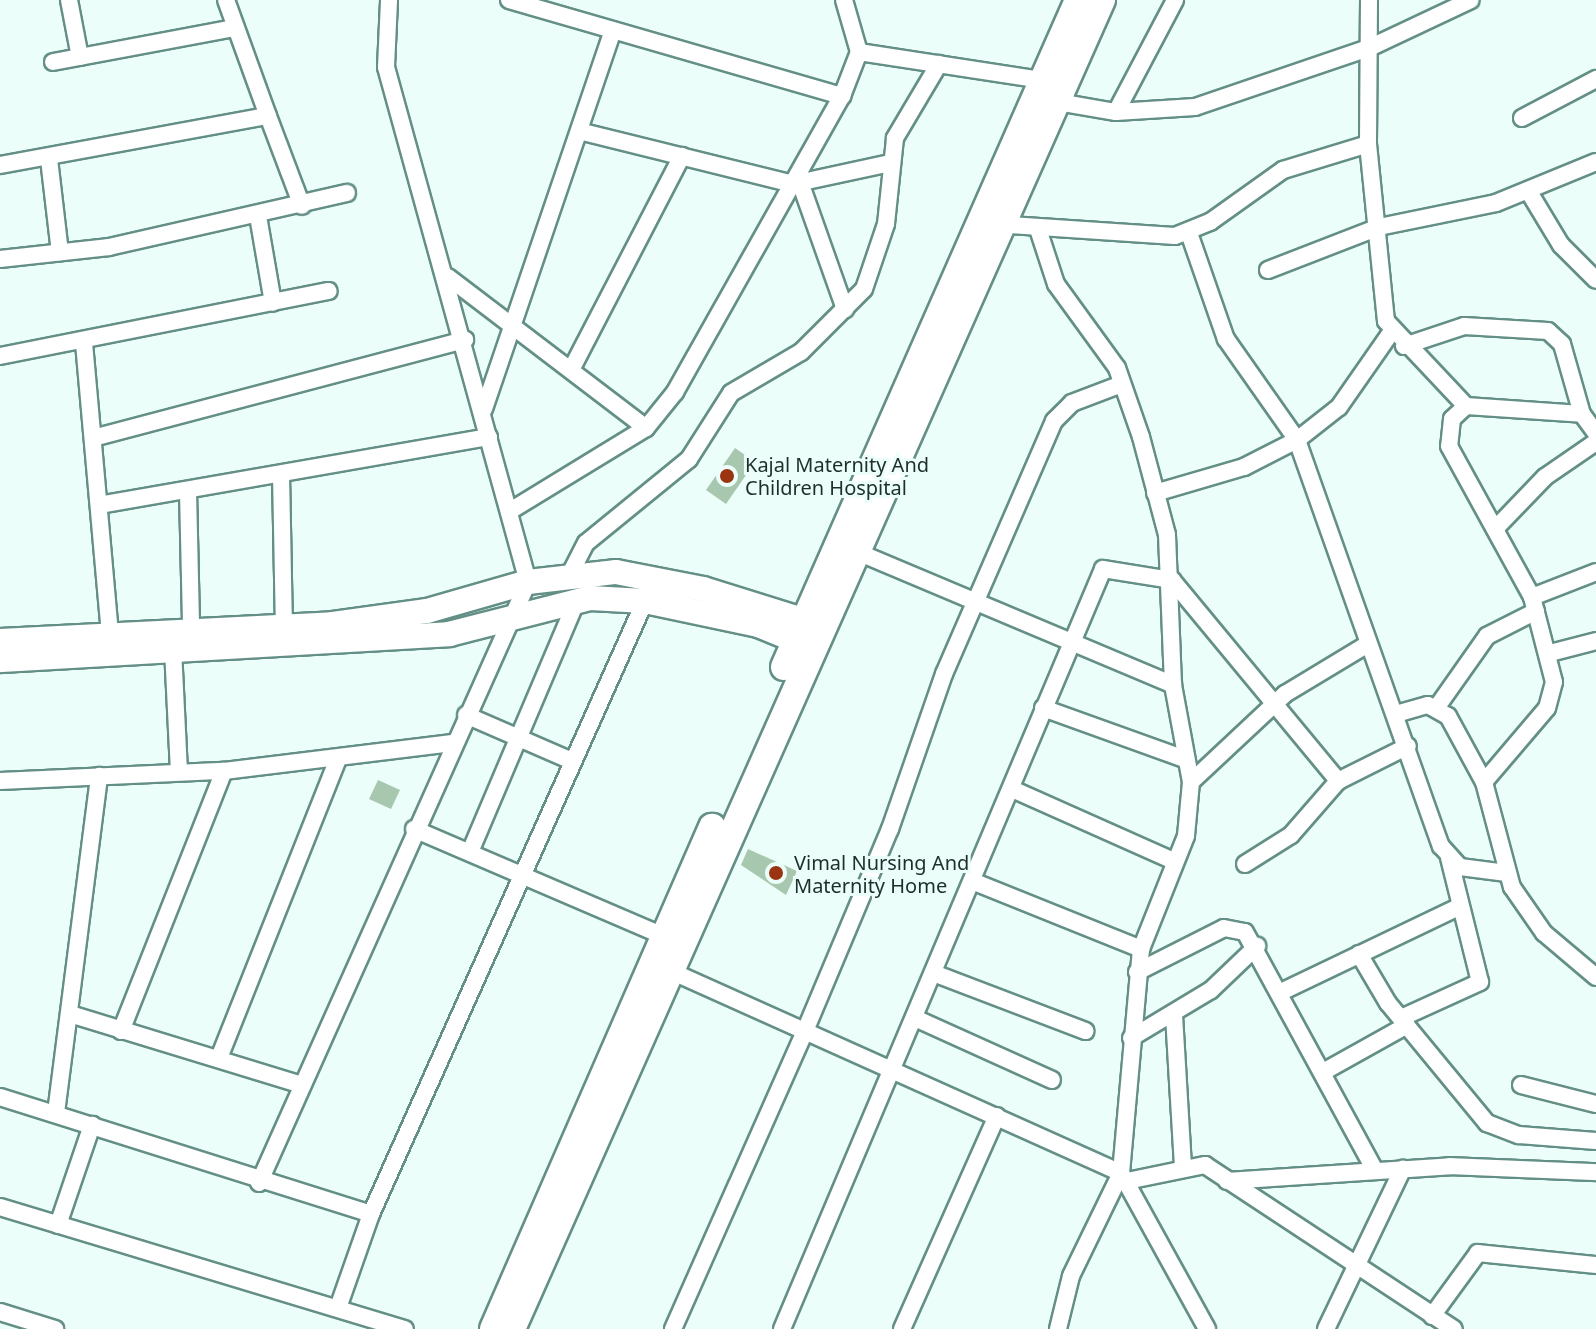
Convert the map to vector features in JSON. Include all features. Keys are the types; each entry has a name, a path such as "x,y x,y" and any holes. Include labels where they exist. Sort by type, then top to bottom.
{"main road":[{"path":"493,1329 660,966 808,633 1044,92 1078,0"},
{"path":"1044,92 1102,0"},
{"path":"512,1329 660,966 664,936 808,633 855,551 988,223"}],"street":[{"path":"69,0 80,57"},
{"path":"226,0 302,206"},
{"path":"259,1183 452,743 528,582 448,277 386,67 389,0"},
{"path":"509,0 842,96"},
{"path":"510,511 646,428 675,392 796,183 842,96 859,52 844,0"},
{"path":"1116,112 1175,0"},
{"path":"1369,0 1368,144 1379,227 1382,309 1392,331 1466,406 1582,414"},
{"path":"859,52 939,64 1116,112 1218,101 1371,47 1471,0"},
{"path":"53,62 235,28"},
{"path":"484,409 583,132 613,30"},
{"path":"569,576 586,543 689,459 731,393 801,352 845,309 876,264 890,163 904,116 939,64"},
{"path":"1522,118 1596,79"},
{"path":"0,165 49,159 268,116"},
{"path":"583,132 796,183 890,163"},
{"path":"988,223 1039,232 1189,233 1283,170 1368,144"},
{"path":"572,368 682,156"},
{"path":"49,159 60,252"},
{"path":"1268,270 1379,227 1529,192 1596,162"},
{"path":"796,183 845,309"},
{"path":"1529,192 1561,245 1596,280"},
{"path":"0,259 60,252 258,216 347,193"},
{"path":"258,216 273,303"},
{"path":"1039,232 1056,284 1122,384 1155,493 1172,580 1173,685 1191,782 1190,813 1141,949 1137,972 1124,1177 1071,1276 1058,1329"},
{"path":"1189,233 1226,339 1297,440 1368,644 1449,858 1456,908 1480,982 1404,1021 1323,1072"},
{"path":"448,277 572,368 646,428"},
{"path":"0,356 84,343 329,291"},
{"path":"1404,346 1464,326 1548,331 1562,344 1582,414 1596,433"},
{"path":"1155,493 1244,467 1297,440 1339,407 1392,331"},
{"path":"93,438 465,340"},
{"path":"84,343 110,632"},
{"path":"673,1329 805,1031 976,603 1054,421 1072,403 1122,384"},
{"path":"1466,406 1452,419 1449,446 1534,604 1550,653 1554,682 1547,708 1484,782"},
{"path":"99,505 489,437"},
{"path":"1495,529 1545,477 1596,442"},
{"path":"281,474 284,625"},
{"path":"188,491 191,628"},
{"path":"855,551 1173,685"},
{"path":"782,1329 977,883 1068,643 1103,569 1172,580 1338,781"},
{"path":"1396,714 1437,707 1487,636 1534,604 1596,572"},
{"path":"0,641 110,632 284,625 427,611 528,582 569,576 651,576 808,633"},
{"path":"0,660 449,634 511,622 577,600 645,601 808,633"},
{"path":"470,852 522,740 577,600"},
{"path":"339,1305 371,1214 520,872 645,601"},
{"path":"1550,653 1596,641"},
{"path":"1191,782 1273,705 1368,644"},
{"path":"173,649 179,772"},
{"path":"1437,707 1484,782 1507,873 1544,933 1596,977"},
{"path":"1043,708 1185,759"},
{"path":"466,715 572,761"},
{"path":"0,781 224,771 452,743"},
{"path":"1245,864 1291,835 1338,781 1408,746"},
{"path":"219,1058 338,759"},
{"path":"121,1031 224,771"},
{"path":"56,1113 99,776"},
{"path":"1012,789 1174,861"},
{"path":"414,829 664,936"},
{"path":"1449,858 1507,873"},
{"path":"977,883 1141,949"},
{"path":"1281,992 1456,908"},
{"path":"1137,972 1224,928 1245,932 1257,946 1374,1169"},
{"path":"1131,1038 1174,1015 1257,946"},
{"path":"1359,954 1404,1021 1498,1131 1596,1141"},
{"path":"660,966 997,1116 1124,1177 1207,1329"},
{"path":"936,974 1085,1031"},
{"path":"70,1014 302,1085"},
{"path":"1174,1015 1183,1165"},
{"path":"917,1019 1052,1080"},
{"path":"1521,1085 1596,1104"},
{"path":"0,1097 56,1113 259,1183 371,1214"},
{"path":"902,1329 997,1116"},
{"path":"58,1225 92,1125"},
{"path":"1124,1177 1183,1165 1205,1165 1357,1269 1454,1329"},
{"path":"1227,1181 1403,1168 1596,1172"},
{"path":"1326,1329 1403,1168"},
{"path":"0,1207 339,1305 405,1329"},
{"path":"1432,1316 1478,1253 1596,1265"},
{"path":"0,1312 55,1329"}],"building":[{"path":"735,448 755,462 726,504 706,490"},
{"path":"378,780 400,790 391,809 369,799"},
{"path":"748,849 797,871 786,895 741,865"}],"place":[{"name":"Kajal Maternity And Children Hospital","path":"727,476"},
{"name":"Vimal Nursing And Maternity Home","path":"776,873"}]}
